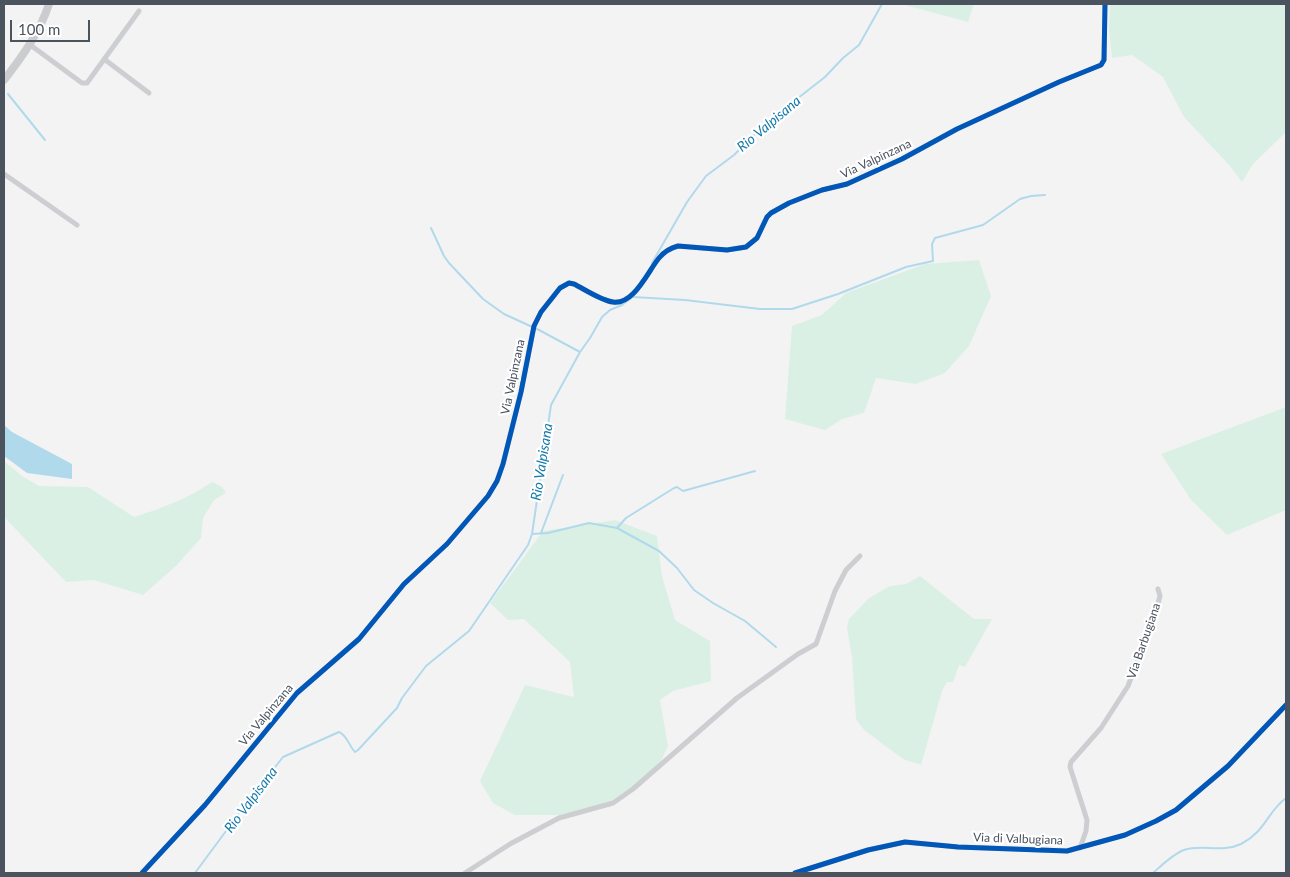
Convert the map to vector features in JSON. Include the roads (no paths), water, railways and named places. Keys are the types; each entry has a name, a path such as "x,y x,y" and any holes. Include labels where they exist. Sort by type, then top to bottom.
{"main road":[{"path":"4,80 45,17 49,4"}],"street":[{"name":"Via Valpinzana","path":"142,873 205,805 297,693 359,639 404,584 447,544 488,496 497,481 504,459 521,392 534,326 541,312 560,288 569,283 574,284 608,301 619,302 641,286 658,259 667,251 678,246 738,250 758,238 771,213 789,203 822,190 847,184 902,159 958,129 1059,82 1101,65 1104,60 1105,4"},
{"path":"29,44 82,83 86,83 139,11"},
{"path":"104,59 150,93"},
{"path":"4,174 77,225"},
{"path":"465,873 510,844 559,818 613,803 633,790 737,698 798,654 816,644 835,591 846,570 860,556"},
{"name":"Via Barbugiana","path":"1080,848 1086,831 1087,820 1070,767 1071,762 1100,728 1128,686 1155,615 1160,596 1158,590"},
{"name":"Via di Valbugiana","path":"795,873 868,850 905,842 958,847 1058,851 1080,848 1125,835 1176,810 1228,766 1286,705"}],"water":[{"path":"4,425 12,432 72,464 72,479 27,473 4,456"}],"waterway":[{"name":"Rio Valpisana","path":"652,263 687,202 706,176 734,155 766,123 825,77 859,45 882,4"},
{"path":"8,94 45,140"},
{"path":"633,297 685,300 760,309 792,309 838,294 906,267 933,261 932,244 935,238 983,225 1020,199 1045,195"},
{"path":"431,228 449,263 483,299 504,314 580,352"},
{"name":"Rio Valpisana","path":"195,873 283,757 339,732 355,752 358,750 397,708 402,698 426,666 469,631 528,545 532,534 551,405 602,317 634,296"},
{"path":"617,528 626,518 674,488 677,487 683,491 755,471"},
{"path":"541,533 563,475"},
{"path":"532,534 548,533 589,523 617,528 659,551 677,568 694,590 745,621 776,647"},
{"path":"1153,873 1172,857 1184,850 1191,848 1227,848 1241,844 1256,833 1274,809 1286,798"}]}
